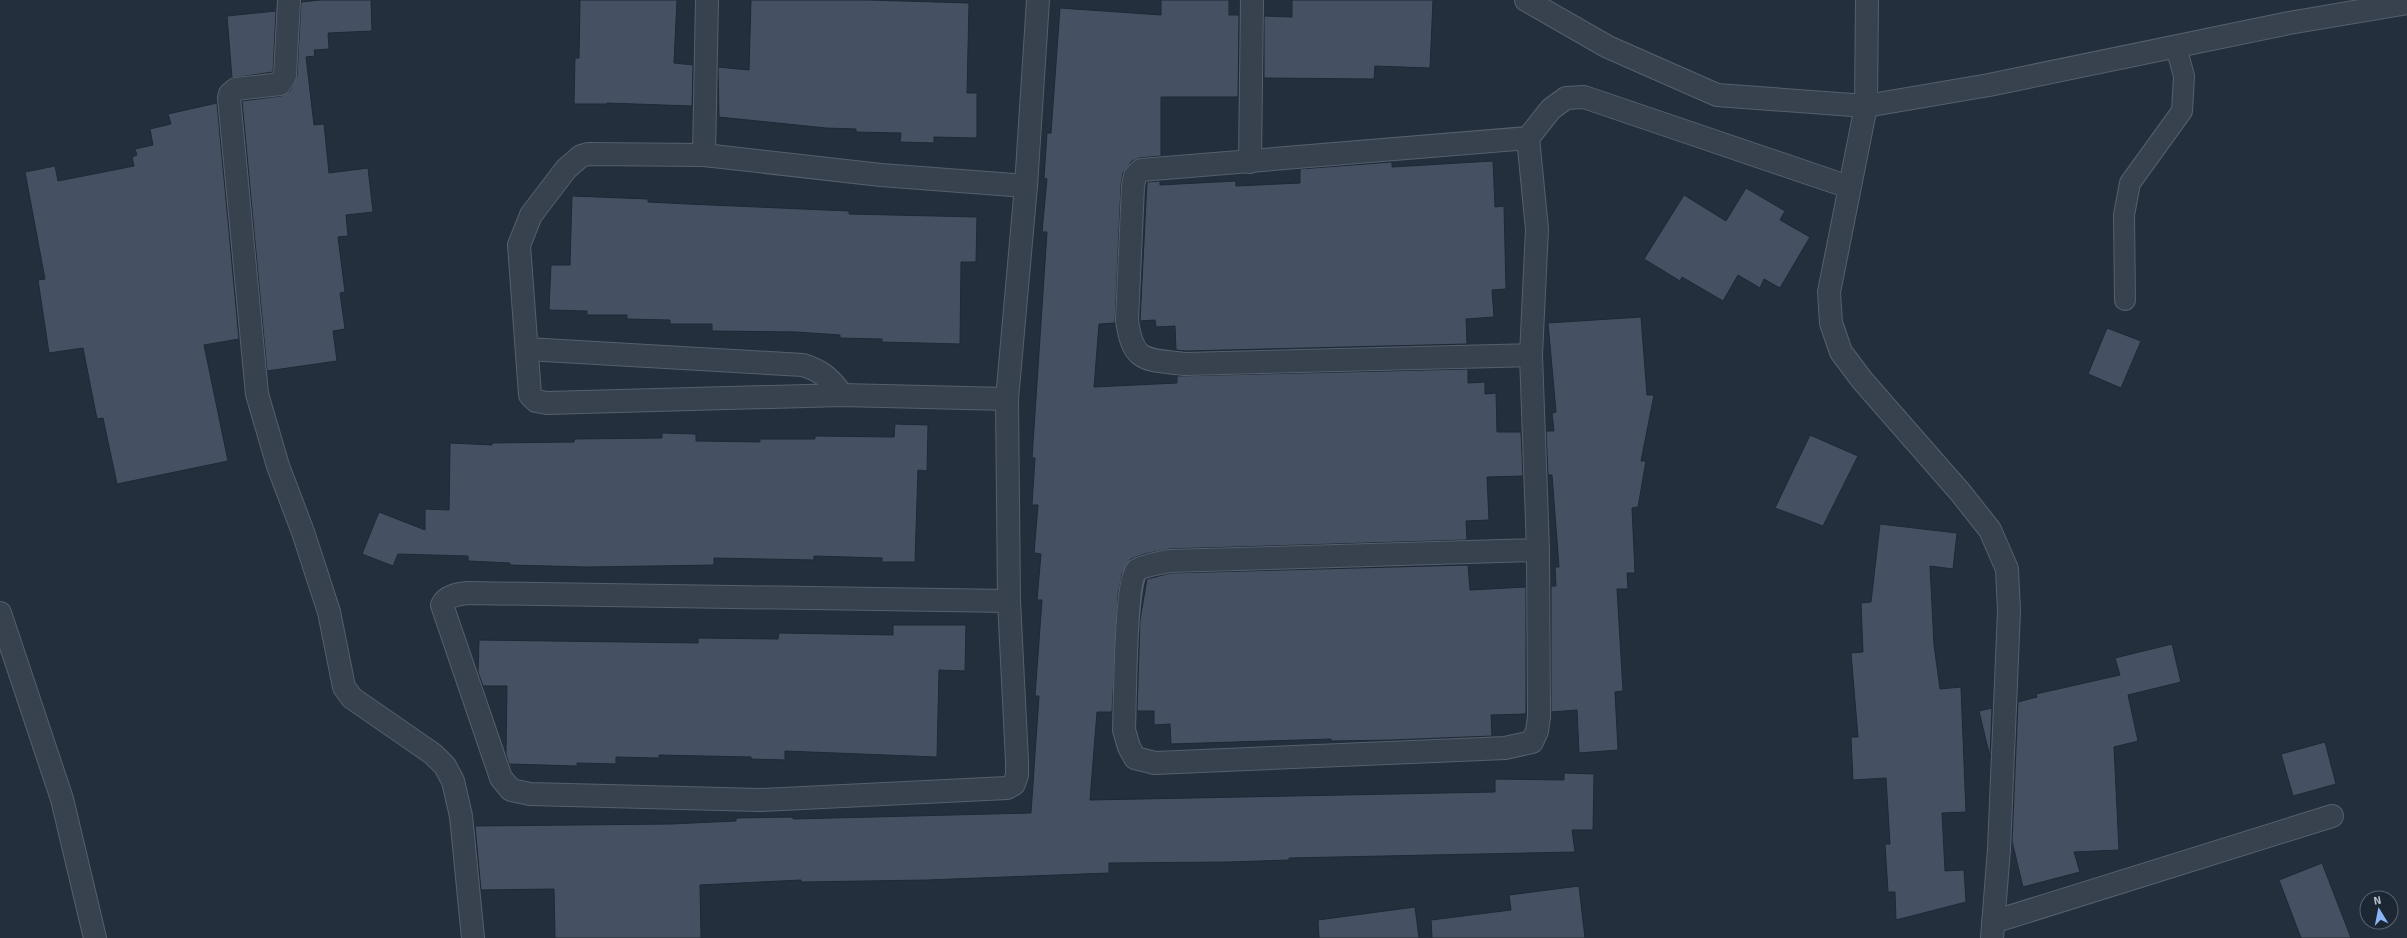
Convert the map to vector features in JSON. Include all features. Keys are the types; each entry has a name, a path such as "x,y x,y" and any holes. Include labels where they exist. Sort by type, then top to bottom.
{"street":[{"path":"289,0 285,76 283,81 280,84 236,89 230,94 229,98 257,394 278,466 304,532 329,612 344,687 352,698 433,754 445,766 452,781 461,816 473,938"},
{"path":"704,155 707,0"},
{"path":"1009,601 467,593 456,594 442,605 501,778 511,790 530,794 760,800 1007,788 1014,784 1017,774 1017,762 1009,601 1007,399 1026,186 1038,0"},
{"path":"1250,162 1252,0"},
{"path":"1526,0 1608,47 1717,95 1866,106 1989,84 2289,23 2407,3"},
{"path":"1867,0 1866,106 1829,292 1831,323 1841,352 1862,380 1960,492 1990,530 2006,569 2009,612 1999,849 1992,930 2332,816"},
{"path":"1538,550 1169,561 1138,570 1132,578 1129,602 1124,730 1129,747 1135,758 1155,763 1505,748 1532,742 1537,731 1539,717 1538,550 1531,355 1537,229 1528,138 1551,108 1566,98 1584,97 1849,187"},
{"path":"1528,138 1250,162 1149,168 1140,170 1135,176 1127,320 1130,339 1135,352 1150,360 1185,364 1531,355"},
{"path":"1007,399 842,395 547,403 536,401 530,394 519,245 531,216 566,169 580,156 588,154 704,155 881,175 1026,186"},
{"path":"527,349 803,365 817,369 831,379 842,395"},
{"path":"0,613 62,798 95,938"}],"lane":[{"path":"2125,300 2124,215 2130,183 2182,111 2184,76 2176,47"}],"building":[{"path":"321,0 371,0 372,31 328,33 329,49 314,50 315,56 306,57 314,125 324,124 329,173 368,168 373,212 346,215 348,236 338,237 345,292 340,293 345,329 333,331 337,361 267,371 242,101 281,96 290,91 297,77 301,2"},
{"path":"580,0 677,0 674,63 693,65 692,106 607,103 574,104 575,58 579,58"},
{"path":"751,0 868,0 969,3 967,93 977,93 977,138 934,137 934,143 900,142 901,133 856,132 856,129 826,128 719,117 718,67 749,70"},
{"path":"1161,0 1229,0 1229,15 1239,15 1238,97 1161,97 1161,156 1139,158 1132,161 1123,173 1121,185 1115,323 1099,324 1094,387 1177,383 1177,376 1468,369 1468,383 1485,382 1485,394 1496,393 1497,432 1521,432 1523,476 1487,477 1489,520 1466,521 1467,540 1169,549 1144,554 1131,559 1122,574 1118,595 1112,712 1097,712 1090,800 1495,792 1495,779 1564,780 1564,773 1594,774 1593,830 1572,830 1575,852 1289,858 1289,860 1229,862 1109,863 1109,873 927,880 801,882 801,880 700,885 701,938 555,938 554,889 481,890 475,826 671,824 736,821 736,818 793,817 793,819 1031,813 1039,696 1035,696 1042,600 1037,600 1041,554 1034,553 1038,505 1032,505 1035,458 1032,458 1047,232 1042,232 1047,179 1044,178 1047,133 1051,133 1060,8 1161,15"},
{"path":"1292,0 1433,0 1430,68 1375,66 1374,79 1264,78 1264,16 1292,17"},
{"path":"276,11 273,72 232,78 227,16"},
{"path":"217,103 239,339 204,345 228,461 117,484 103,418 97,419 83,348 49,353 38,280 45,279 25,172 55,166 58,181 134,166 132,157 137,155 135,149 153,145 150,129 171,124 168,114"},
{"path":"1493,161 1495,207 1504,206 1506,289 1492,290 1494,317 1466,319 1467,344 1186,351 1176,350 1175,326 1156,327 1155,320 1140,321 1147,182 1160,181 1160,185 1236,181 1236,186 1300,183 1300,169 1392,162 1392,167"},
{"path":"1746,188 1785,211 1780,220 1810,237 1780,288 1764,279 1760,288 1738,275 1723,301 1682,277 1680,281 1644,259 1684,195 1726,221"},
{"path":"572,196 648,199 648,202 849,211 849,214 977,217 976,262 961,262 960,344 882,342 882,339 840,338 840,335 797,332 712,331 712,324 670,324 670,320 627,319 627,315 587,315 587,311 549,310 551,265 570,265"},
{"path":"1641,317 1647,395 1654,395 1641,461 1646,461 1638,507 1632,508 1635,573 1627,573 1628,589 1617,589 1623,691 1615,692 1618,750 1579,753 1577,710 1551,712 1551,586 1556,586 1555,567 1559,567 1552,475 1548,475 1546,431 1554,431 1552,413 1556,412 1548,323"},
{"path":"2107,328 2141,341 2121,388 2088,374"},
{"path":"895,424 928,425 927,471 918,470 915,562 882,562 882,558 814,556 814,560 714,558 714,565 588,567 510,565 510,563 468,561 468,556 398,554 393,566 362,554 379,512 425,530 425,509 449,510 450,443 492,445 492,443 574,442 574,439 662,438 662,433 696,434 696,441 760,442 760,439 815,439 815,436 894,437"},
{"path":"1810,435 1858,456 1823,526 1775,508"},
{"path":"1880,524 1957,533 1953,569 1930,566 1934,645 1940,689 1961,687 1966,812 1942,813 1945,871 1964,870 1966,902 1896,920 1895,892 1888,892 1885,844 1890,844 1886,778 1853,780 1851,737 1858,737 1851,653 1863,652 1861,603 1871,602"},
{"path":"1468,565 1470,590 1526,587 1526,714 1491,715 1492,736 1391,740 1331,741 1331,739 1171,744 1170,724 1154,725 1154,711 1137,711 1140,620 1147,579 1171,573"},
{"path":"893,625 966,625 965,671 939,670 937,757 785,751 785,760 751,759 751,757 659,755 659,758 616,757 616,764 577,763 577,766 509,764 506,754 507,686 483,686 478,672 479,640 698,643 698,638 778,639 779,633 893,635"},
{"path":"2172,644 2181,682 2128,695 2138,741 2114,747 2119,850 2074,852 2080,872 2023,887 2012,841 2018,702 2037,697 2036,694 2120,675 2115,658"},
{"path":"1992,708 1990,757 1979,711"},
{"path":"2325,742 2336,784 2293,796 2281,754"},
{"path":"2322,863 2351,938 2301,938 2279,880"},
{"path":"1579,886 1585,938 1432,938 1431,920 1511,910 1509,895"},
{"path":"1415,907 1419,938 1319,938 1318,920"}]}
